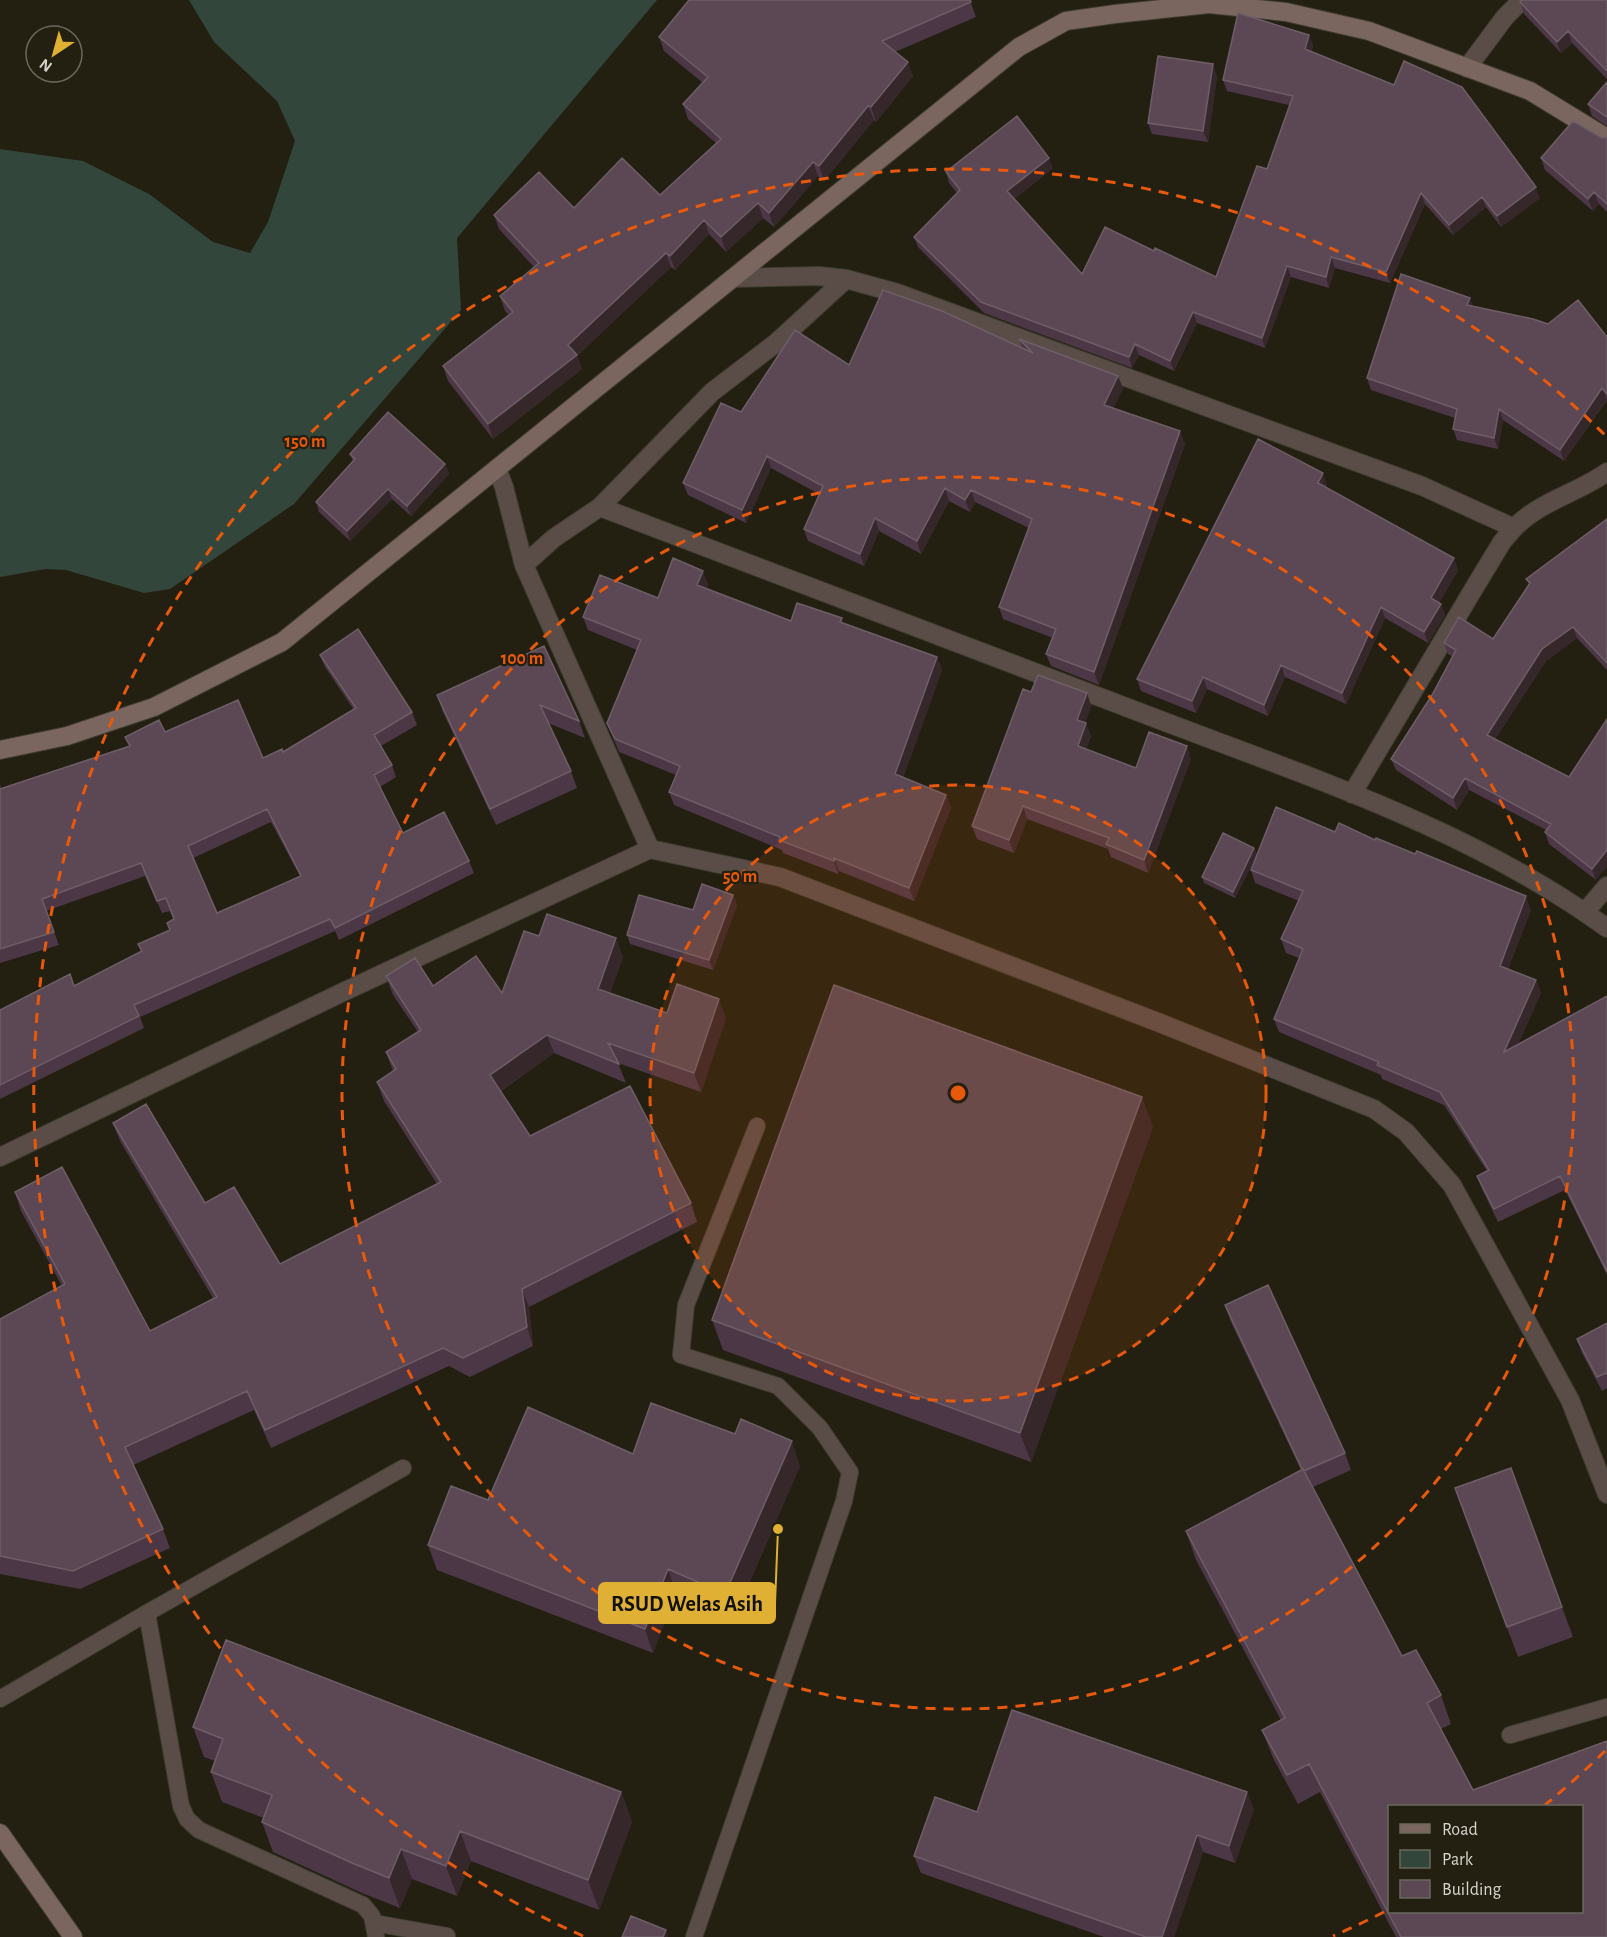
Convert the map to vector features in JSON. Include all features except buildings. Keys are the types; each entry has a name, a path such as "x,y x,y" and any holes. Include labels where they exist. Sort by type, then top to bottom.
{"main road":[{"path":"0,750 67,736 154,707 282,642 1019,46 1066,21 1209,4 1275,11 1369,31 1530,92 1607,138"},
{"path":"3,1843 73,1937"}],"street":[{"path":"1467,68 1505,17 1522,0"},
{"path":"732,278 819,276 846,279 897,292 1411,482 1514,528"},
{"path":"524,565 554,537 600,507 712,393 776,344 846,279"},
{"path":"497,469 504,487 524,565 650,849"},
{"path":"1352,794 1502,542 1525,517 1607,472"},
{"path":"600,507 1352,794 1488,855 1585,912 1607,928"},
{"path":"0,1157 352,988 650,849 780,877 1160,1023 1374,1109 1406,1132 1452,1185 1570,1400 1607,1494"},
{"path":"1585,912 1607,886"}],"lane":[{"path":"694,1937 844,1501 850,1472 820,1428 778,1386 681,1355 686,1305 757,1126"},
{"path":"0,1699 403,1468"},
{"path":"147,1613 181,1806 187,1819 199,1830 355,1900 368,1910 375,1930 447,1936"},
{"path":"1510,1735 1607,1707"}],"green space":[{"path":"189,0 657,0 457,238 461,310 294,504 170,589 144,593 66,570 46,569 0,577 0,149 83,161 149,194 213,242 250,253 268,222 295,141 277,101 214,42"}],"place":[{"name":"RSUD Welas Asih","path":"778,1529"}]}
